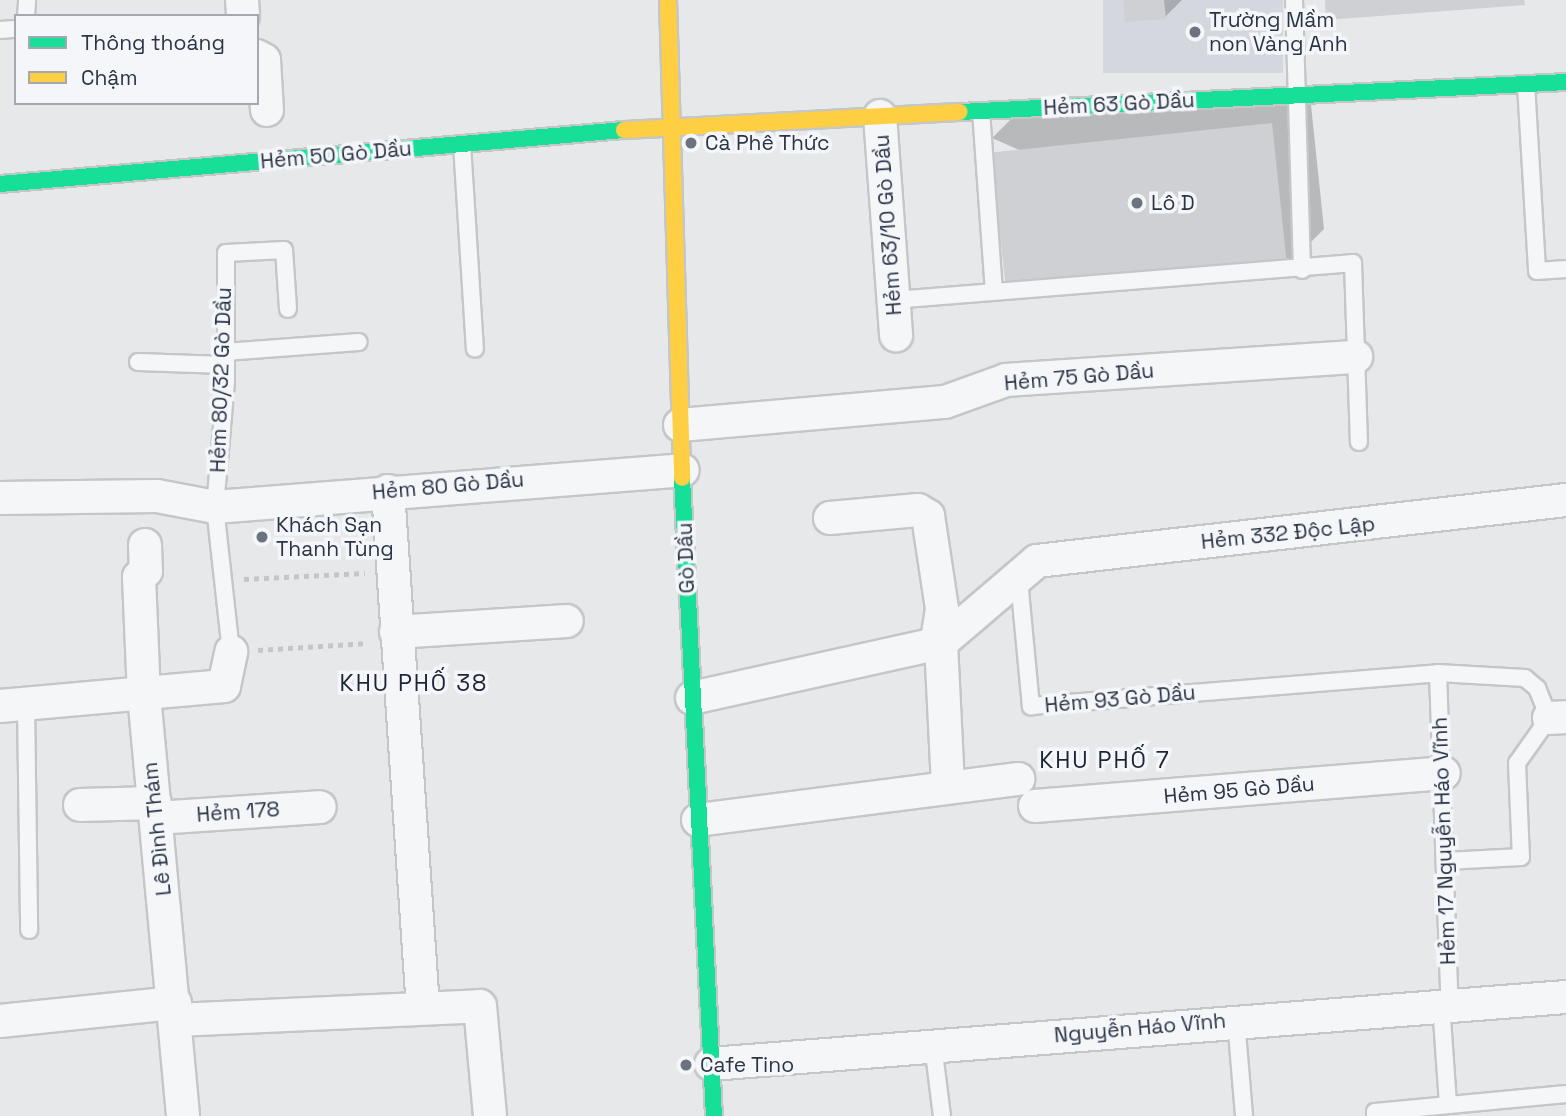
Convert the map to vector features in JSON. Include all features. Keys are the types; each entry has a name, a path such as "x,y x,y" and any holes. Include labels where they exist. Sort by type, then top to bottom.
{"street":[{"name":"Gò Dầu","path":"668,0 692,698 714,1116"},
{"path":"259,57 264,60 267,110"},
{"name":"Hẻm 63 Gò Dầu","path":"673,126 1566,82"},
{"name":"Hẻm 63/10 Gò Dầu","path":"880,116 897,335"},
{"name":"Hẻm 50 Gò Dầu","path":"0,184 673,126"},
{"name":"Hẻm 75 Gò Dầu","path":"681,425 945,402 1006,380 1356,357"},
{"name":"Hẻm 80 Gò Dầu","path":"0,498 158,496 215,507 388,491 683,470"},
{"path":"388,491 423,1008"},
{"name":"Hẻm 332 Độc Lập","path":"1018,580 1037,561 1566,499"},
{"path":"830,518 918,510 928,516 942,609 939,644 948,786"},
{"name":"Lê Đình Thám","path":"145,545 146,571 139,577 144,695 176,1012 183,1116"},
{"path":"692,698 939,644 1018,580"},
{"path":"396,637 567,621"},
{"path":"13,705 224,686 232,652"},
{"name":"Hẻm 95 Gò Dầu","path":"1035,806 1444,773"},
{"path":"698,820 1018,779"},
{"name":"Hẻm 178","path":"80,805 156,810 320,807"},
{"name":"Nguyễn Háo Vĩnh","path":"711,1064 1236,1020 1566,997"},
{"path":"0,1021 176,1012 480,1006 490,1116"}],"lane":[{"path":"1294,0 1302,270"},
{"path":"1526,84 1537,271 1566,269"},
{"path":"981,111 994,292"},
{"path":"462,144 475,349"},
{"name":"Hẻm 80/32 Gò Dầu","path":"232,652 215,507 225,358 226,253 284,250 288,309"},
{"path":"894,300 1302,270 1353,263 1359,442"},
{"path":"138,362 225,358 359,342"},
{"name":"Hẻm 93 Gò Dầu","path":"1018,580 1031,706 1437,673"},
{"path":"1437,673 1525,678 1537,688 1558,717 1517,763 1521,857 1446,861"},
{"name":"Hẻm 17 Nguyễn Háo Vĩnh","path":"1437,673 1444,773 1448,1104"},
{"path":"13,705 29,930"},
{"path":"1236,1020 1244,1116"},
{"path":"933,1045 942,1116"},
{"path":"1375,1116 1375,1112 1566,1094"},
{"path":"1511,1099 1512,1116"}],"path":[{"path":"222,580 393,571"},
{"path":"232,652 396,637"}],"shaded area":[{"name":"Trường Mầm non Vàng Anh","path":"1103,0 1283,0 1283,73 1103,73"}],"building":[{"path":"1123,0 1164,0 1166,19 1125,22"},
{"path":"1325,0 1524,0 1525,5 1326,20"},
{"name":"Lô D","path":"1272,123 1287,268 1007,298 992,152"}],"traffic: fast":[{"path":"960,112 1566,82"},
{"path":"0,184 624,130"},
{"path":"682,478 714,1116"}],"traffic: slow":[{"path":"668,0 682,478"},
{"path":"624,130 960,112"}],"place":[{"name":"Trường Mầm non Vàng Anh","path":"1195,32"},
{"name":"Cà Phê Thức","path":"691,143"},
{"name":"Lô D","path":"1137,203"},
{"name":"Khách Sạn Thanh Tùng","path":"262,537"},
{"name":"Cafe Tino","path":"686,1065"}],"district":[{"name":"KHU PHỐ 38","path":"414,683"},
{"name":"KHU PHỐ 7","path":"1105,760"}]}
